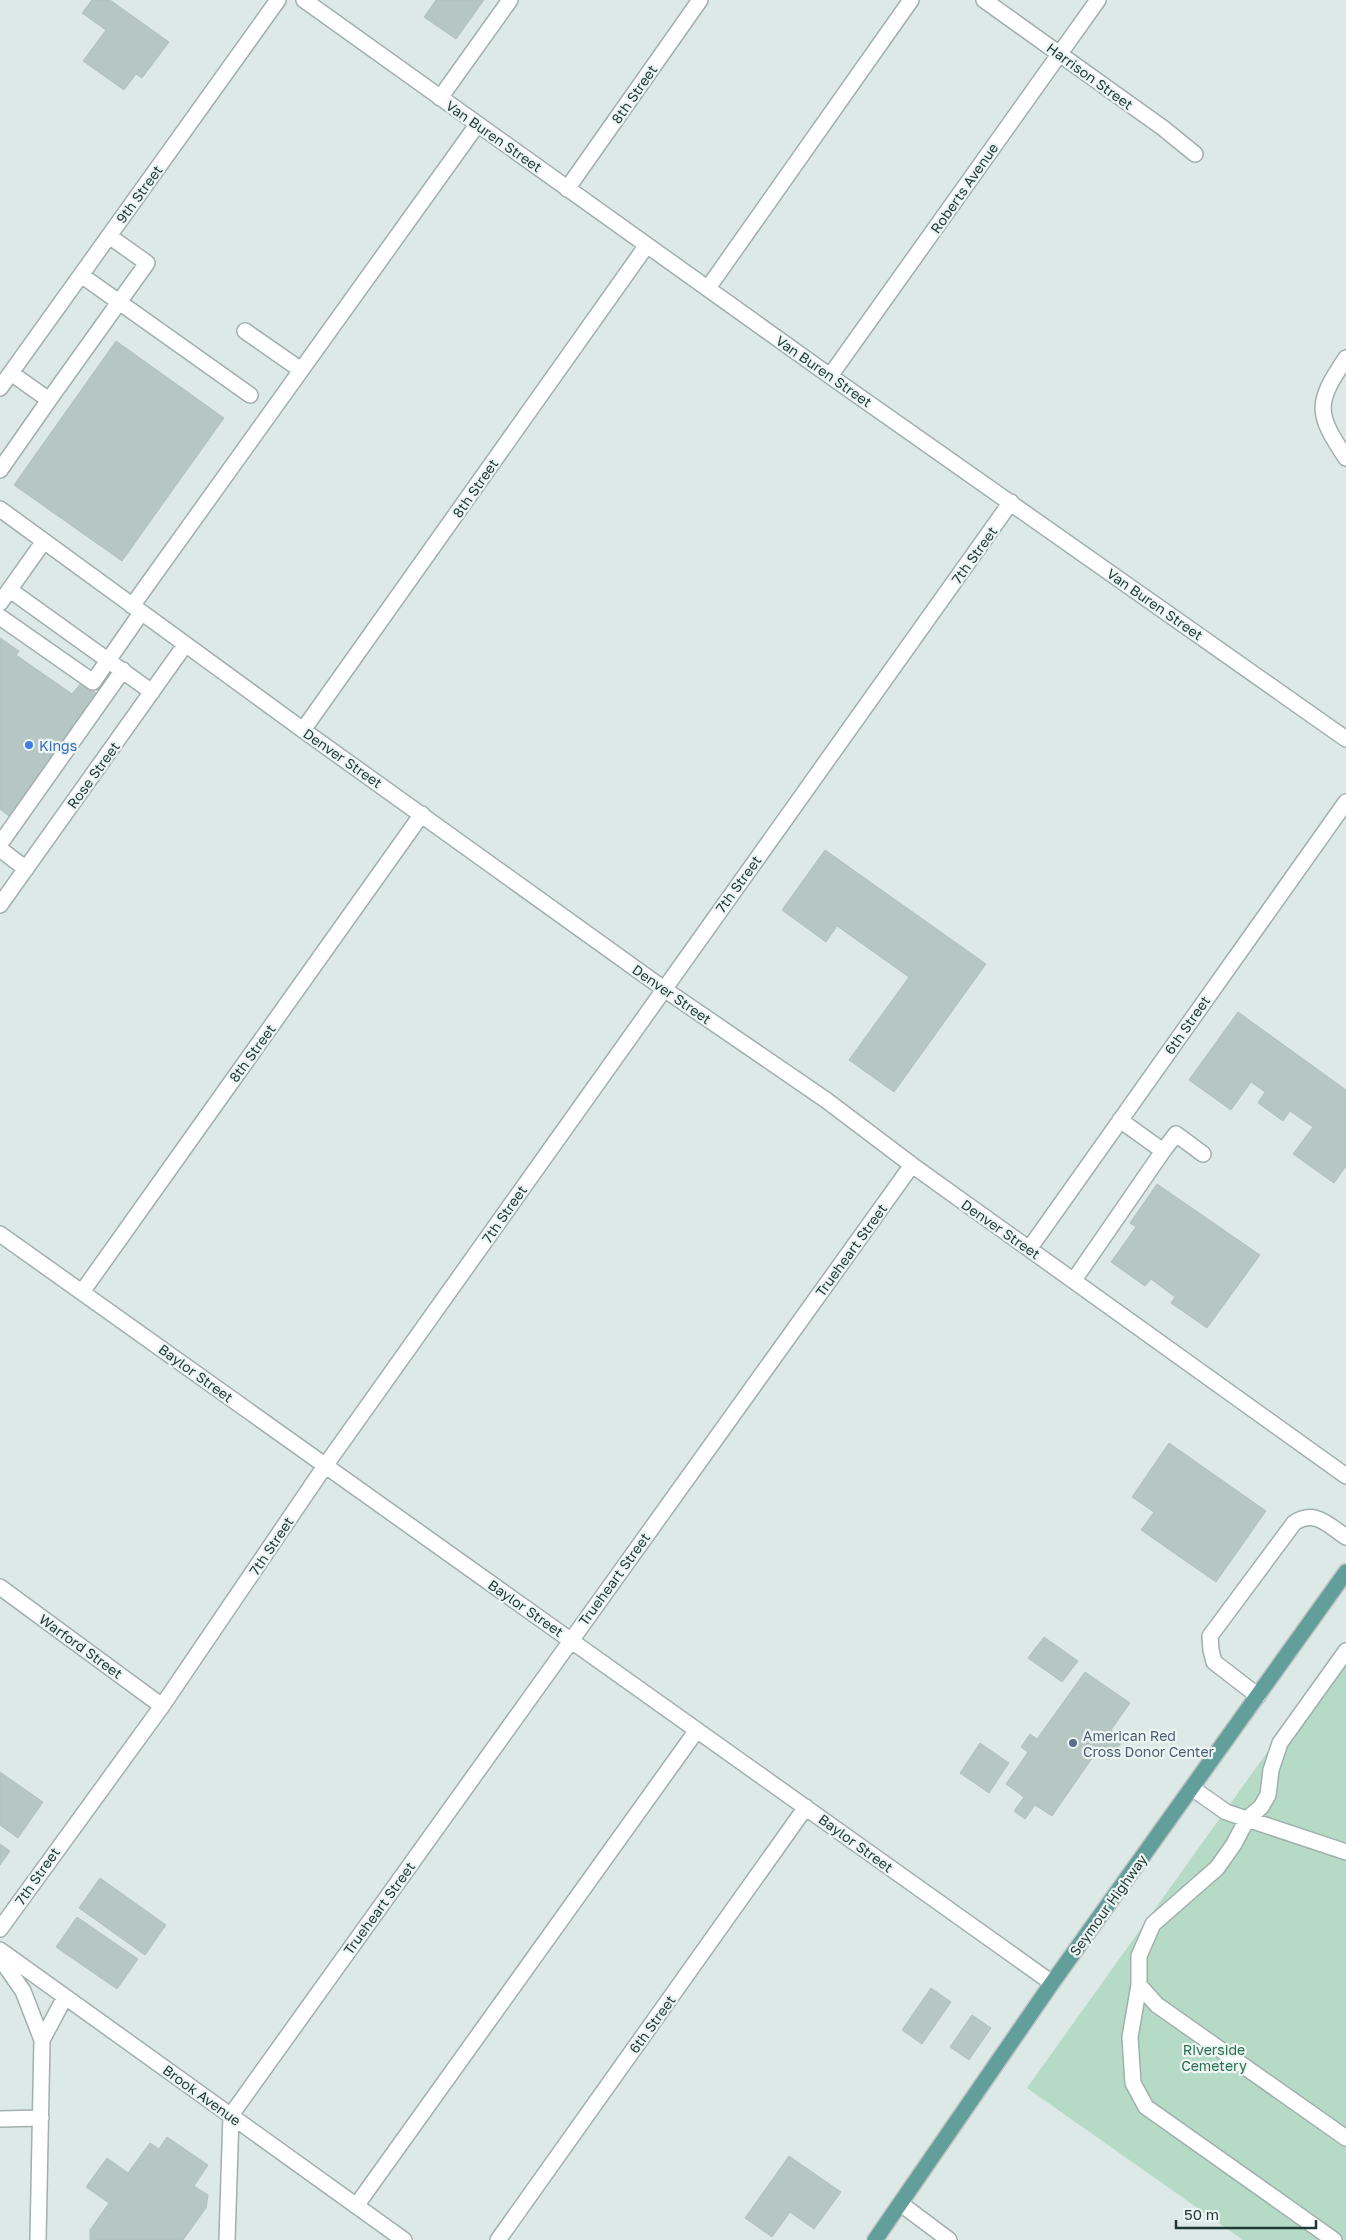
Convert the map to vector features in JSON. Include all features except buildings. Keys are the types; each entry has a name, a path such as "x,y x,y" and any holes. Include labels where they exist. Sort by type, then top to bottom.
{"main road":[{"name":"Seymour Highway","path":"875,2240 1052,1983 1346,1572"}],"street":[{"name":"9th Street","path":"0,388 278,0"},
{"name":"Van Buren Street","path":"304,0 830,376 1346,739"},
{"path":"440,98 510,0"},
{"name":"8th Street","path":"568,188 700,0"},
{"path":"708,288 911,0"},
{"name":"Harrison Street","path":"984,0 1163,128 1195,154"},
{"name":"Roberts Avenue","path":"830,376 1098,0"},
{"path":"0,618 93,682 137,610 301,370 477,125"},
{"path":"0,470 147,263 109,236"},
{"name":"8th Street","path":"303,730 647,245"},
{"path":"81,275 250,394"},
{"path":"245,331 301,370"},
{"path":"1346,358 1329,382 1322,409 1326,428 1346,458"},
{"path":"11,373 49,400"},
{"name":"7th Street","path":"0,1929 162,1706 325,1466 1011,502"},
{"name":"Denver Street","path":"0,509 186,646 664,989 826,1100 1028,1249 1346,1476"},
{"path":"44,541 4,595 108,660 152,692"},
{"name":"Rose Street","path":"0,905 186,646"},
{"path":"0,844 123,670"},
{"name":"6th Street","path":"1028,1249 1346,802"},
{"name":"8th Street","path":"82,1292 422,814"},
{"path":"0,849 26,869"},
{"path":"1120,1120 1163,1151"},
{"path":"1074,1280 1176,1134 1203,1154"},
{"name":"Trueheart Street","path":"231,2115 912,1165"},
{"name":"Baylor Street","path":"0,1234 1052,1983"},
{"path":"1258,1696 1214,1662 1210,1636 1294,1523 1304,1516 1316,1518 1346,1538"},
{"name":"Warford Street","path":"0,1587 162,1706"},
{"path":"1334,2240 1146,2107 1133,2083 1130,2037 1139,1985 1139,1956 1153,1924 1216,1868 1234,1844 1247,1819 1261,1807 1268,1795 1271,1770 1280,1743 1346,1652"},
{"path":"356,2206 698,1730"},
{"path":"1192,1788 1226,1812 1346,1852"},
{"name":"6th Street","path":"498,2240 806,1808"},
{"name":"Brook Avenue","path":"0,1950 404,2240"},
{"path":"0,1958 23,1991 42,2040 38,2240"},
{"path":"1139,1985 1157,2005 1346,2138"},
{"path":"42,2040 65,1997"},
{"path":"228,2240 231,2115"},
{"path":"0,2119 41,2118"},
{"path":"901,2204 949,2240"}],"green space":[{"name":"Riverside Cemetery","path":"1346,1642 1346,2240 1243,2240 1027,2088"}],"place":[{"name":"Kings","path":"29,745"},
{"name":"American Red Cross Donor Center","path":"1073,1743"}]}
